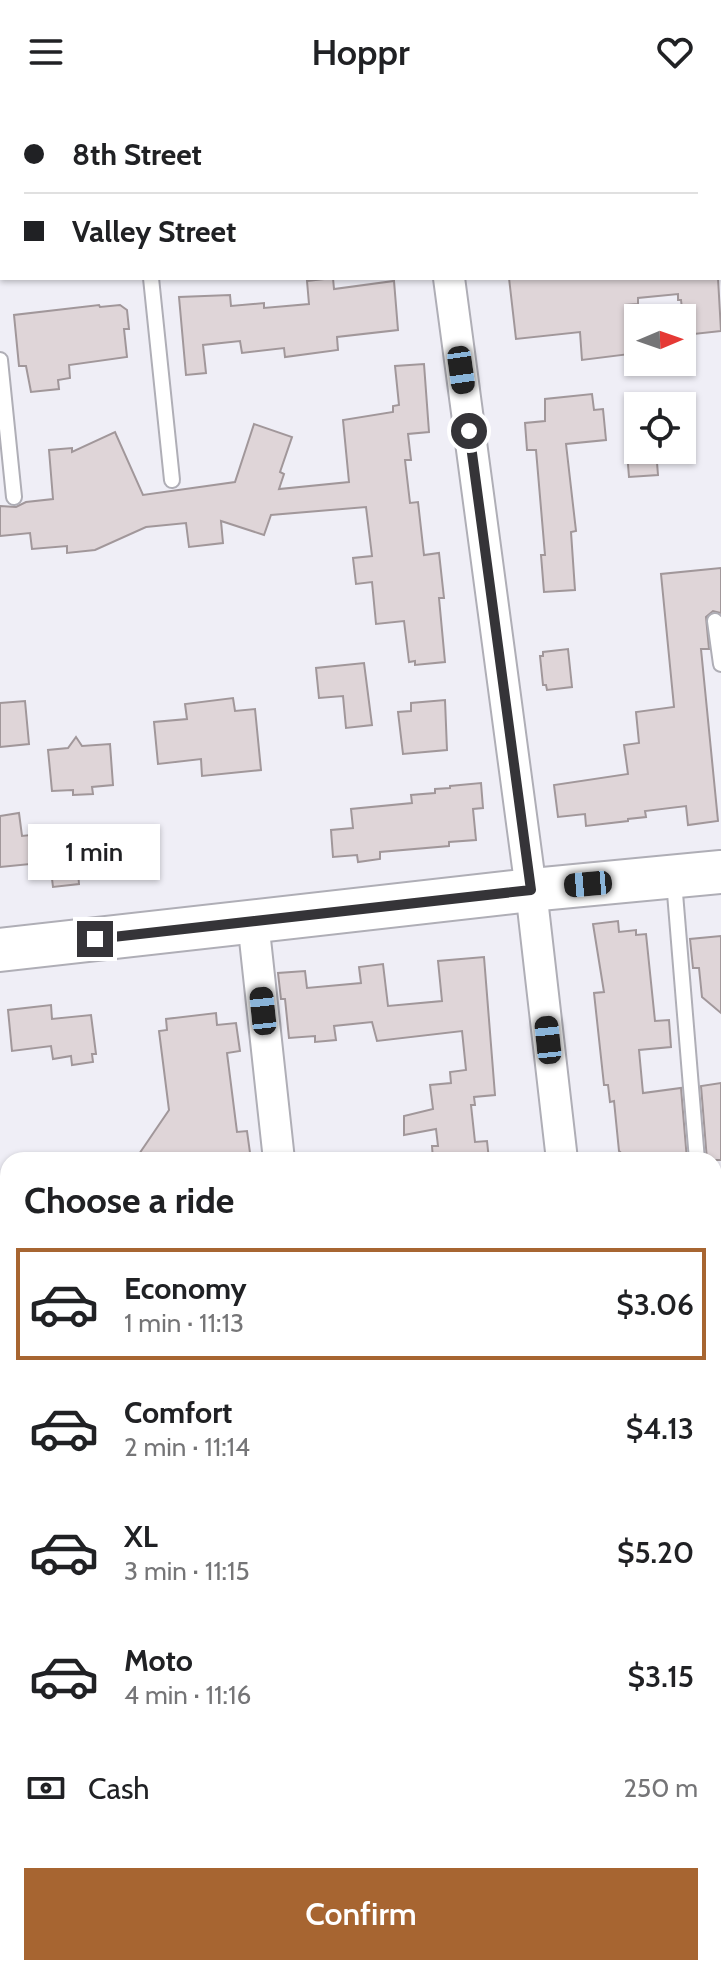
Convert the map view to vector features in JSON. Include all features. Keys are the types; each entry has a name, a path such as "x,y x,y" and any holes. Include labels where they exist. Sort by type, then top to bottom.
{"street":[{"path":"449,280 531,890 561,1152"},
{"path":"0,950 531,890 721,872"},
{"path":"253,921 278,1152"}],"lane":[{"path":"151,280 172,480"},
{"path":"0,360 14,497"},
{"path":"715,621 721,664"},
{"path":"674,877 696,1152"}],"building":[{"path":"333,280 334,289 394,281 398,330 337,337 338,350 285,357 284,348 242,353 240,341 203,345 206,373 186,375 179,297 230,295 231,306 264,303 264,308 309,304 307,281"},
{"path":"509,280 718,280 721,331 696,334 696,304 681,304 678,294 638,298 638,304 624,304 624,355 582,360 580,332 516,339"},
{"path":"120,305 127,310 129,329 124,329 127,357 69,365 70,378 58,380 59,389 31,392 26,366 19,366 14,315"},
{"path":"424,364 429,432 408,434 411,460 405,460 410,503 418,502 424,555 439,553 444,598 439,598 445,662 415,665 415,661 409,662 404,621 376,624 372,582 356,584 353,558 372,556 366,507 271,515 264,535 221,521 223,543 189,547 186,523 146,527 95,550 67,553 67,546 32,549 30,533 0,536 0,506 16,507 26,502 53,499 49,450 72,448 72,452 115,432 143,495 235,482 254,424 292,437 280,472 284,474 279,489 349,482 343,420 393,412 393,406 399,405 395,366"},
{"path":"592,394 594,410 603,409 606,440 566,444 576,531 571,532 575,590 544,592 541,555 545,555 536,450 527,450 525,423 545,421 545,399"},
{"path":"628,464 657,464 658,475 629,477"},
{"path":"721,568 721,613 713,611 706,617 709,649 701,649 718,821 688,825 686,806 645,811 646,817 628,821 586,826 585,814 558,817 554,785 628,774 624,745 639,743 636,712 674,707 661,574"},
{"path":"568,649 572,687 547,690 543,685 540,656 543,652"},
{"path":"364,663 372,725 346,728 343,696 319,698 316,668"},
{"path":"233,698 235,711 255,709 261,770 202,776 201,759 158,764 154,722 187,719 185,704"},
{"path":"445,700 447,750 403,754 398,712 411,711 411,703"},
{"path":"25,701 29,744 0,747 0,703"},
{"path":"76,737 82,746 110,744 113,785 92,787 93,794 73,795 73,790 52,791 48,750 68,748"},
{"path":"481,783 483,808 473,809 476,840 449,842 449,846 380,852 380,859 358,862 357,855 333,857 331,830 353,828 351,809 412,803 411,795"},
{"path":"19,813 22,836 78,830 83,871 78,871 79,884 53,887 50,862 0,867 0,816"},
{"path":"618,921 619,932 636,930 636,935 646,934 655,1021 669,1020 671,1047 639,1050 643,1093 681,1088 686,1152 619,1151 614,1101 610,1102 608,1085 604,1085 594,993 604,992 593,924"},
{"path":"721,936 721,1013 702,997 699,968 693,968 690,939"},
{"path":"484,957 495,1095 474,1097 475,1105 471,1105 475,1142 487,1141 488,1152 432,1152 432,1146 438,1146 436,1129 404,1135 404,1116 433,1109 430,1085 451,1083 450,1072 466,1070 462,1031 377,1041 372,1022 334,1026 336,1040 315,1042 315,1036 289,1038 285,999 281,999 278,973 305,971 307,988 361,983 359,967 383,964 388,1006 442,1001 438,961"},
{"path":"51,1005 52,1019 91,1015 96,1054 92,1054 93,1062 72,1065 71,1056 53,1059 51,1046 12,1051 8,1010"},
{"path":"216,1013 217,1025 236,1023 240,1051 227,1053 237,1132 247,1131 250,1152 140,1152 169,1110 159,1031 167,1030 166,1019"},
{"path":"721,1083 721,1152 706,1152 701,1086"}],"route":[{"path":"95,939 531,890 469,431"}]}
